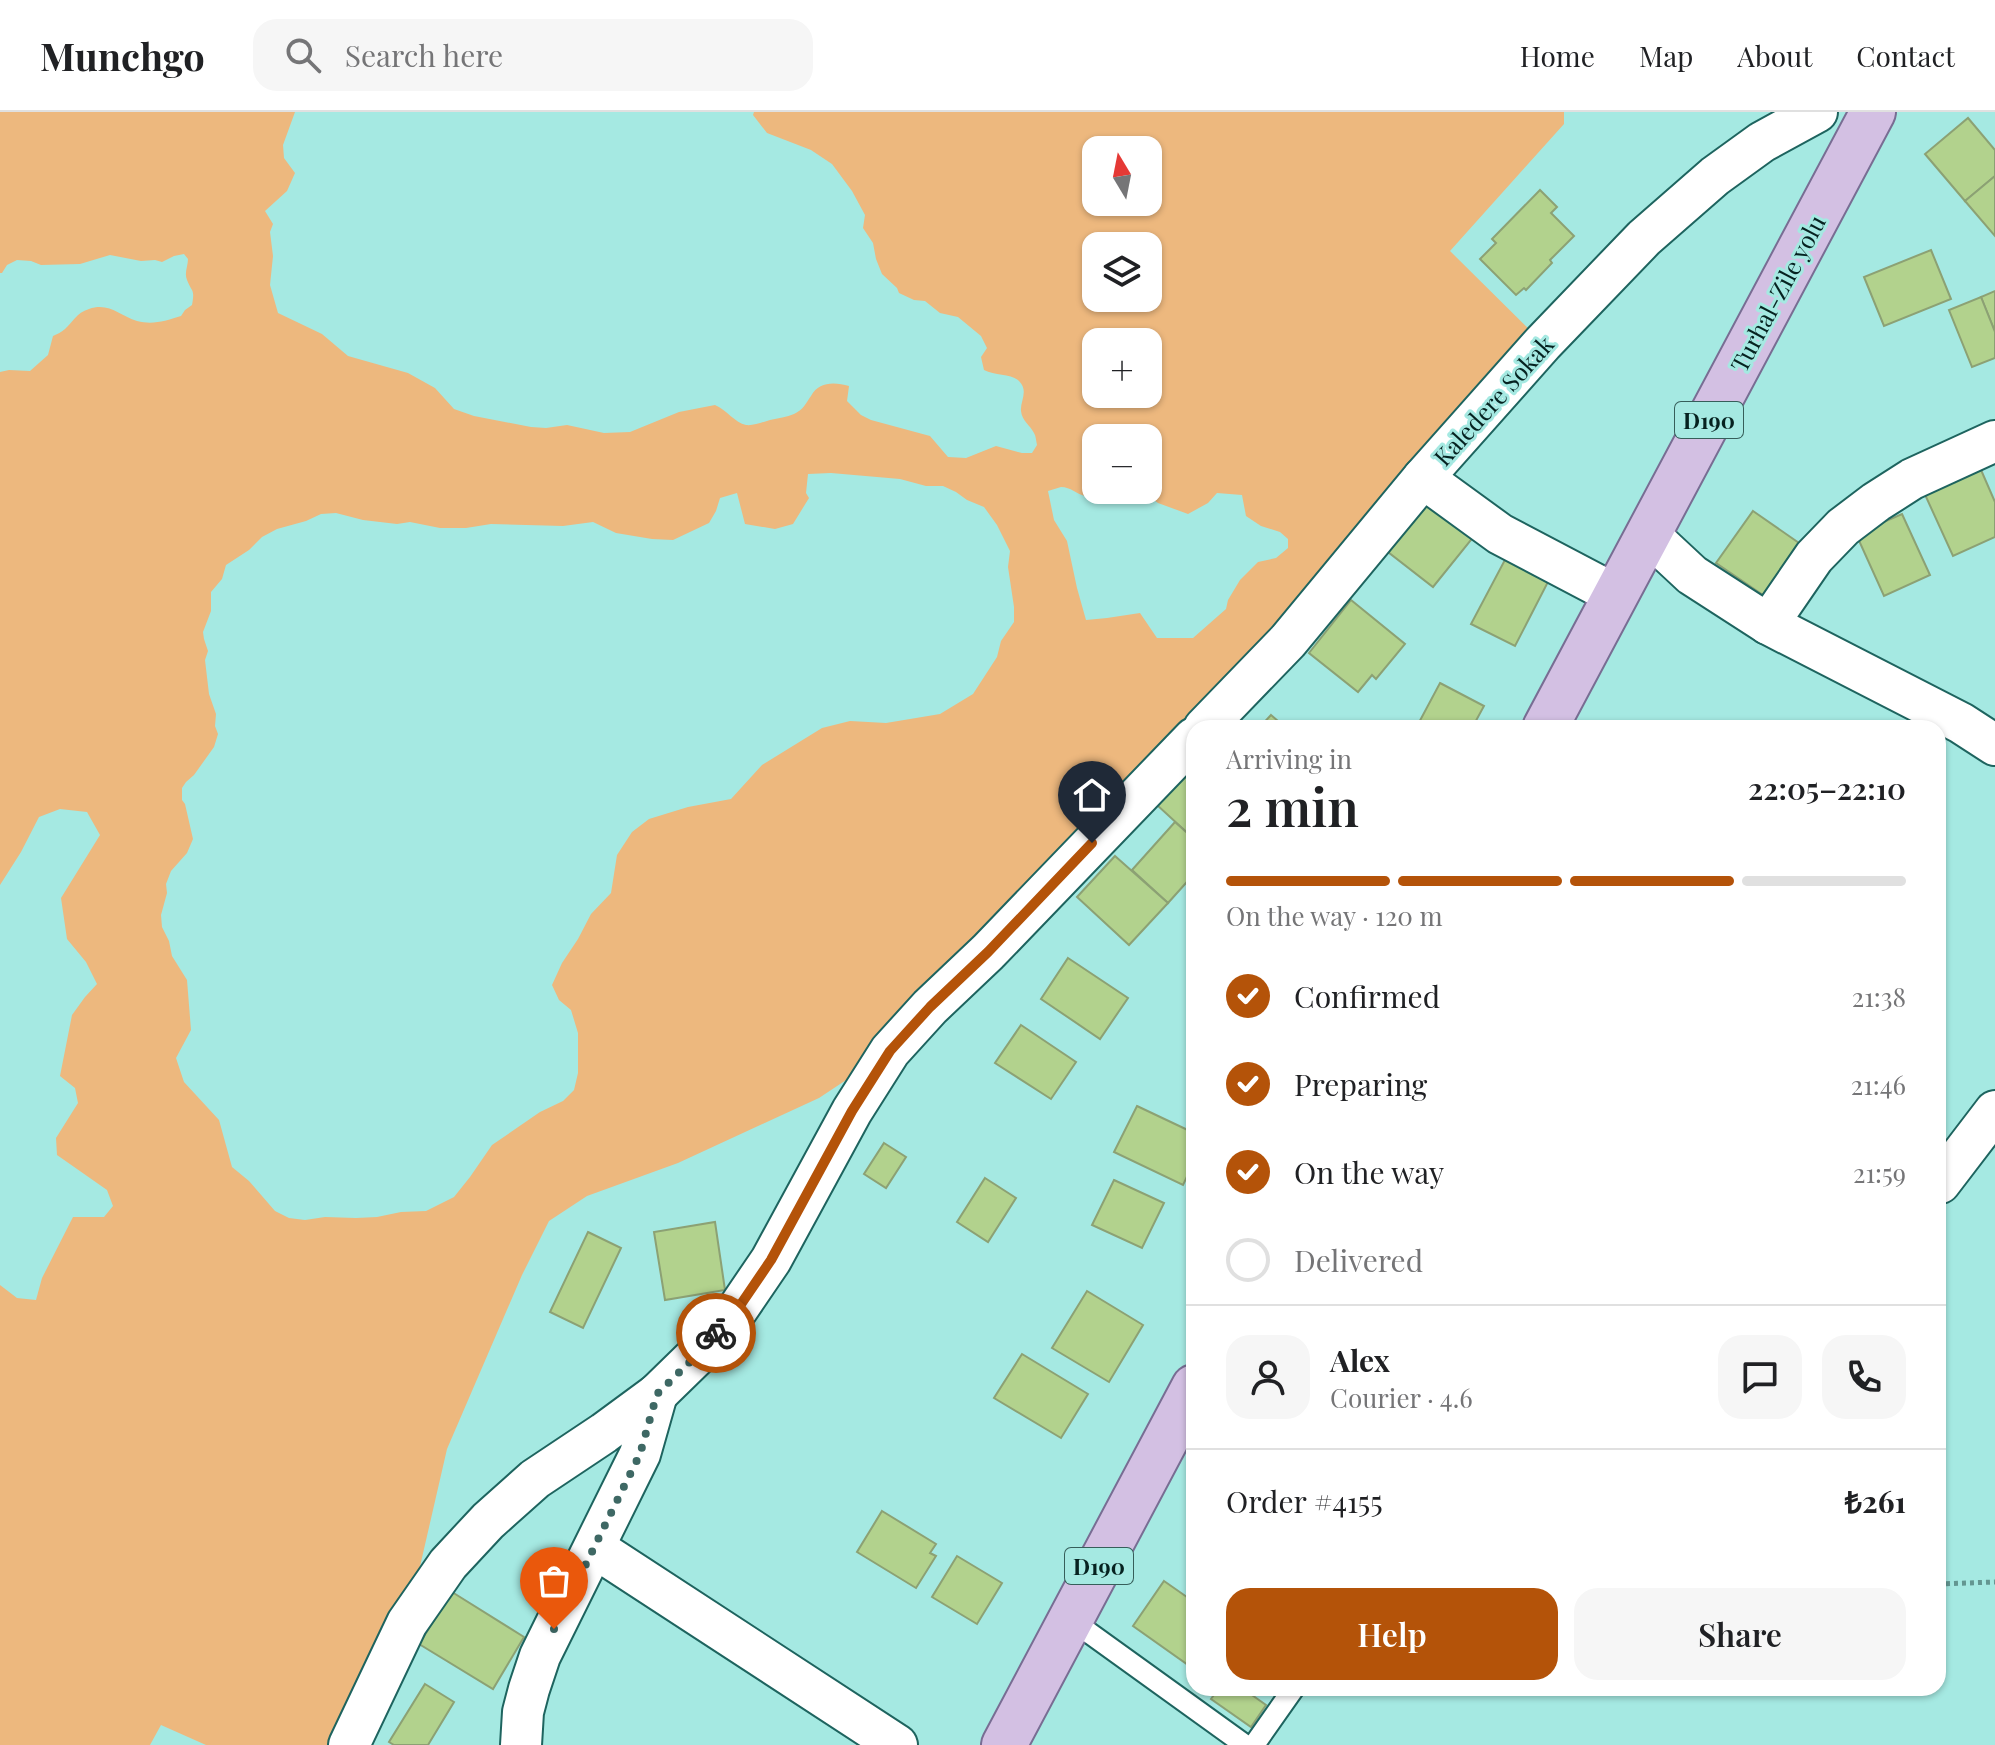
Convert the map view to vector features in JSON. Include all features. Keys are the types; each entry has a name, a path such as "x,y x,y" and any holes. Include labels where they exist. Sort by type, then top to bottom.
{"main road":[{"name":"Turhal-Zile yolu","path":"1549,720 1873,112"},
{"name":"D190","path":"1004,1745 1186,1402"}],"street":[{"name":"Kaledere Sokak","path":"1212,720 1288,641 1423,478 1543,343 1644,238 1715,176 1762,142 1817,112"},
{"path":"1768,624 1814,557 1843,527 1912,479 1995,441"},
{"path":"1423,478 1500,534 1616,595"},
{"path":"1648,534 1692,575 1768,624 1961,723 1995,745"},
{"path":"349,1745 407,1623 448,1564 488,1521 535,1479 657,1394 696,1356 737,1310 771,1260 852,1111 890,1051 1186,746"},
{"path":"1946,1175 1995,1111"},
{"path":"521,1745 523,1712 540,1656 640,1454 657,1394"},
{"path":"595,1548 897,1745"}],"lane":[{"path":"1070,1619 1245,1745"},
{"path":"1254,1745 1288,1696"}],"path":[{"path":"1946,1584 1995,1582"}],"shaded area":[{"path":"0,112 295,112 283,145 284,158 295,173 287,191 265,211 273,224 270,232 273,256 270,285 278,313 322,334 348,356 408,373 435,388 454,409 531,427 567,425 604,433 630,432 679,412 715,405 738,422 749,425 794,414 818,388 838,384 849,386 847,401 861,415 930,436 948,457 966,458 996,446 1032,453 1037,445 1036,439 1022,414 1024,392 1019,381 984,370 981,357 987,348 981,336 958,317 940,313 925,301 899,293 882,274 873,243 863,228 865,215 832,164 811,150 767,133 753,115 754,112 1564,112 1564,124 1450,251 1543,343 1195,720 1186,720 1186,730 890,1051 819,1098 678,1163 587,1196 549,1221 522,1275 447,1449 407,1623 349,1745 206,1745 161,1725 150,1745 0,1745 0,1285 17,1298 36,1300 42,1278 73,1217 104,1217 113,1206 107,1190 57,1155 56,1138 78,1103 75,1088 60,1076 72,1015 97,984 86,962 67,939 61,898 100,835 87,812 60,809 39,817 0,885 0,372 30,371 48,355 53,336 85,311 103,307 137,321 159,322 181,316 192,305 193,296 186,277 188,259 184,254 162,262 110,255 80,264 41,265 17,260 0,273","holes":["1082,424 1162,424 1161,504 1188,514 1208,503 1217,493 1242,495 1246,516 1261,526 1280,532 1288,539 1288,548 1276,558 1258,562 1240,580 1226,609 1193,638 1157,638 1140,613 1086,620 1067,541 1054,520 1048,491 1061,487 1082,495","831,473 943,486 984,507 997,525 1010,551 1008,567 1014,622 1001,641 997,657 973,694 940,714 886,723 850,721 822,728 762,765 731,799 688,807 649,819 632,832 617,855 611,893 591,914 552,985 559,1000 571,1010 578,1033 578,1073 574,1090 563,1101 540,1112 492,1145 454,1197 426,1211 377,1217 305,1220 289,1218 275,1211 232,1167 219,1120 184,1082 176,1058 191,1030 187,980 172,956 161,915 171,871 187,853 193,839 182,800 182,788 214,747 218,734 216,714 209,694 205,660 208,651 203,632 211,611 211,592 222,579 226,565 277,529 321,514 336,513 363,520 397,524 410,522 440,528 491,524 563,526 593,522 616,533 673,540 709,523 720,498 737,493 745,524 775,529 793,524 809,498 806,493 808,474"]}],"building":[{"path":"1968,118 1995,150 1995,176 1965,201 1925,154"},
{"path":"1995,176 1995,236 1965,201"},
{"path":"1540,190 1557,207 1551,213 1574,236 1526,290 1524,288 1516,295 1480,259 1496,243 1492,239"},
{"path":"1931,250 1951,299 1884,326 1864,277"},
{"path":"1995,291 1995,332 1981,297"},
{"path":"1981,297 1995,332 1995,358 1972,367 1949,310"},
{"path":"1978,463 1995,502 1995,537 1953,556 1922,488"},
{"path":"1430,499 1475,535 1433,587 1388,552"},
{"path":"1753,511 1799,543 1763,595 1716,563"},
{"path":"1902,514 1930,575 1884,596 1856,534"},
{"path":"1507,556 1550,578 1515,646 1471,624"},
{"path":"1351,600 1405,644 1376,679 1372,675 1358,692 1309,653"},
{"path":"1440,683 1484,706 1476,720 1420,720"},
{"path":"1186,774 1186,832 1157,805"},
{"path":"1175,822 1186,832 1186,883 1168,903 1132,870"},
{"path":"1115,856 1168,903 1129,945 1077,897"},
{"path":"1068,958 1128,998 1100,1039 1041,999"},
{"path":"1021,1025 1076,1062 1051,1099 995,1063"},
{"path":"1137,1106 1186,1129 1186,1179 1183,1185 1114,1152"},
{"path":"884,1143 906,1157 886,1188 864,1174"},
{"path":"985,1178 1016,1198 988,1242 957,1222"},
{"path":"1114,1180 1164,1203 1142,1248 1092,1225"},
{"path":"715,1222 725,1290 665,1300 654,1232"},
{"path":"588,1232 621,1248 583,1328 550,1312"},
{"path":"1087,1291 1143,1325 1109,1382 1052,1348"},
{"path":"1022,1354 1088,1394 1061,1438 994,1398"},
{"path":"882,1511 936,1544 930,1553 936,1556 916,1588 857,1552"},
{"path":"957,1556 1002,1583 977,1624 932,1597"},
{"path":"1164,1581 1186,1596 1186,1663 1133,1626"},
{"path":"452,1592 524,1637 493,1689 419,1644"},
{"path":"425,1684 454,1702 428,1745 394,1745 389,1742"},
{"path":"1213,1696 1253,1696 1266,1705 1251,1727 1211,1699"}],"way so far":[{"path":"554,1629 640,1454 657,1394 716,1333"}],"route":[{"path":"716,1333 737,1310 771,1260 852,1111 890,1051 1092,843"}]}
